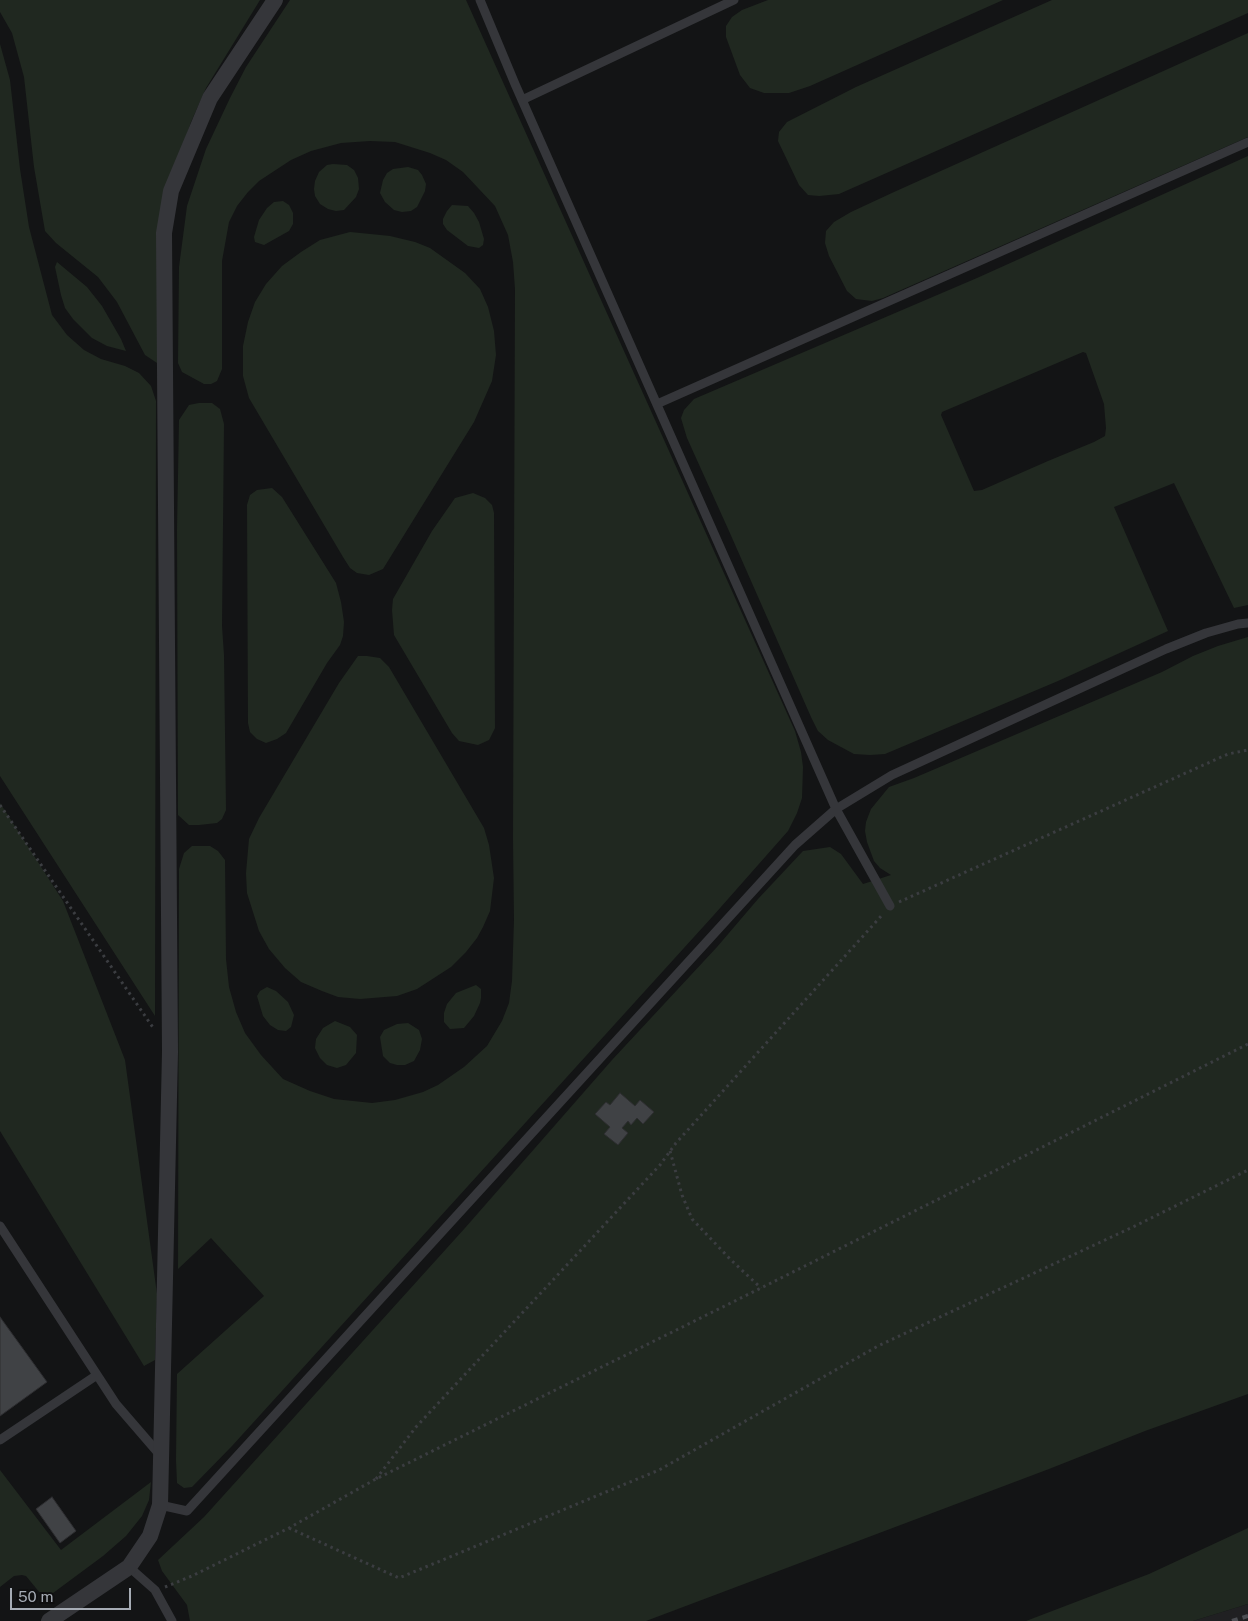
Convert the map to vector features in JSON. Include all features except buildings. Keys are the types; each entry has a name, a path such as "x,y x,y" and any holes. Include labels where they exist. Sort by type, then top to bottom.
{"street":[{"path":"49,1621 130,1567 150,1536 160,1505 170,1052 164,233 171,191 210,98 275,0"}],"lane":[{"path":"480,0 522,100 836,809 890,906"},
{"path":"522,100 734,0"},
{"path":"657,404 1248,142"},
{"path":"160,1505 186,1511 795,845 836,809 892,776 1157,653 1206,633 1248,623"},
{"path":"0,1226 116,1404 160,1456"},
{"path":"0,1440 97,1374"},
{"path":"130,1567 155,1590 172,1621"}],"path":[{"path":"376,1479 416,1427 660,1164 890,906 1228,754 1248,750"},
{"path":"0,805 170,1052"},
{"path":"155,1590 192,1576 289,1528 376,1479 1248,1044"},
{"path":"670,1151 682,1195 692,1219 761,1288"},
{"path":"289,1528 399,1578 659,1470 878,1346 1133,1227 1248,1170"}],"shaded area":[{"path":"0,0 260,0 206,88 191,122 177,163 158,268 157,363 145,355 117,302 98,277 56,243 45,231 34,167 24,77 12,33 0,12"},
{"path":"290,0 466,0 795,731 803,767 802,798 788,831 713,916 232,1446 192,1487 184,1488 177,1483 177,1374 264,1296 211,1238 178,1269 179,869 184,853 192,846 210,846 218,851 225,860 226,959 229,987 236,1012 245,1033 261,1055 283,1079 310,1091 334,1099 372,1103 395,1100 423,1092 438,1085 464,1067 487,1046 502,1021 509,1003 512,981 514,920 515,289 508,235 495,206 463,172 446,160 395,142 341,143 311,151 291,160 259,181 248,192 237,206 229,222 222,261 222,369 217,381 211,384 204,384 182,372 178,363 179,267 187,206 206,149 230,98 246,67"},
{"path":"768,0 1003,0 810,86 789,93 764,93 750,88 740,75 726,37 726,26 732,17 742,10"},
{"path":"1052,0 1248,0 1248,13 839,194 808,195 799,185 778,141 779,132 787,122 856,87"},
{"path":"1248,33 1248,137 883,298 872,301 856,299 847,291 829,256 825,243 826,231 834,222 894,192"},
{"path":"0,44 10,80 29,227 52,315 67,335 84,350 101,359 125,366 139,373 151,386 156,401 155,1016 0,776"},
{"path":"1248,156 1248,605 1234,608 1174,483 1114,507 1168,631 1058,681 885,754 854,754 828,740 818,731 687,438 681,418 684,410 694,399 977,278","holes":["1083,352 1086,353 1104,404 1105,436 982,490 974,491 941,415 942,412"]},
{"path":"327,165 347,165 354,170 358,178 359,189 356,197 344,210 328,209 320,204 315,196 315,181 319,172"},
{"path":"408,167 418,170 426,184 425,191 417,207 411,211 402,212 394,210 385,202 380,193 387,173 393,169"},
{"path":"283,201 289,205 293,213 293,224 289,231 264,245 255,242 254,237 259,220 267,208 274,202"},
{"path":"452,205 468,206 474,213 484,239 483,245 479,248 468,246 447,230 443,224 443,219"},
{"path":"350,232 390,236 415,242 430,248 465,273 480,289 488,307 494,331 496,355 492,381 474,422 383,569 369,575 357,573 350,568 343,557 249,398 243,376 243,346 248,322 255,302 266,284 282,266 320,240"},
{"path":"57,262 87,287 102,306 126,351 107,346 92,338 73,319 65,308 61,295 55,267"},
{"path":"212,403 220,409 224,424 222,626 226,810 222,819 217,823 189,825 178,815 177,530 179,420 189,405"},
{"path":"272,488 282,497 336,583 344,622 340,645 327,663 286,733 266,743 257,739 250,732 248,723 247,505 250,495 257,490"},
{"path":"473,493 485,498 492,505 494,513 495,728 489,740 478,745 459,741 452,733 394,635 392,610 393,599 432,531 455,498"},
{"path":"1248,637 1248,1394 1145,1431 646,1621 190,1621 187,1605 162,1571 158,1560 204,1517 465,1228 612,1060 803,851 830,847 841,854 863,884 891,875 880,868 874,861 865,831 871,809 889,787 1162,672 1193,656"},
{"path":"358,656 380,658 389,667 484,828 489,845 494,878 490,911 483,927 466,952 451,967 417,989 397,996 360,999 338,997 322,991 301,982 285,968 269,949 259,931 247,893 246,873 249,839 259,818 339,683"},
{"path":"0,803 63,901 125,1060 157,1294 155,1360 144,1366 0,1131"},
{"path":"476,985 481,989 481,998 474,1016 464,1028 450,1029 444,1022 447,1004 456,993"},
{"path":"267,987 276,991 288,1002 294,1015 291,1027 286,1031 278,1030 270,1025 263,1016 257,996 260,991"},
{"path":"335,1021 350,1027 357,1035 356,1053 346,1065 337,1068 327,1065 320,1058 315,1048 316,1039 323,1028"},
{"path":"408,1023 419,1030 422,1039 420,1050 414,1061 405,1065 390,1063 383,1056 380,1037 384,1030 397,1024"},
{"path":"0,1470 61,1550 151,1482 149,1500 142,1516 126,1536 103,1556 45,1599 26,1576 14,1576 0,1587"},
{"path":"1248,1528 1248,1604 1193,1621 1026,1621 1149,1574"},
{"path":"1248,1604 1248,1621 1193,1621"}],"railway":[{"path":"1232,1621 1248,1616"}]}
